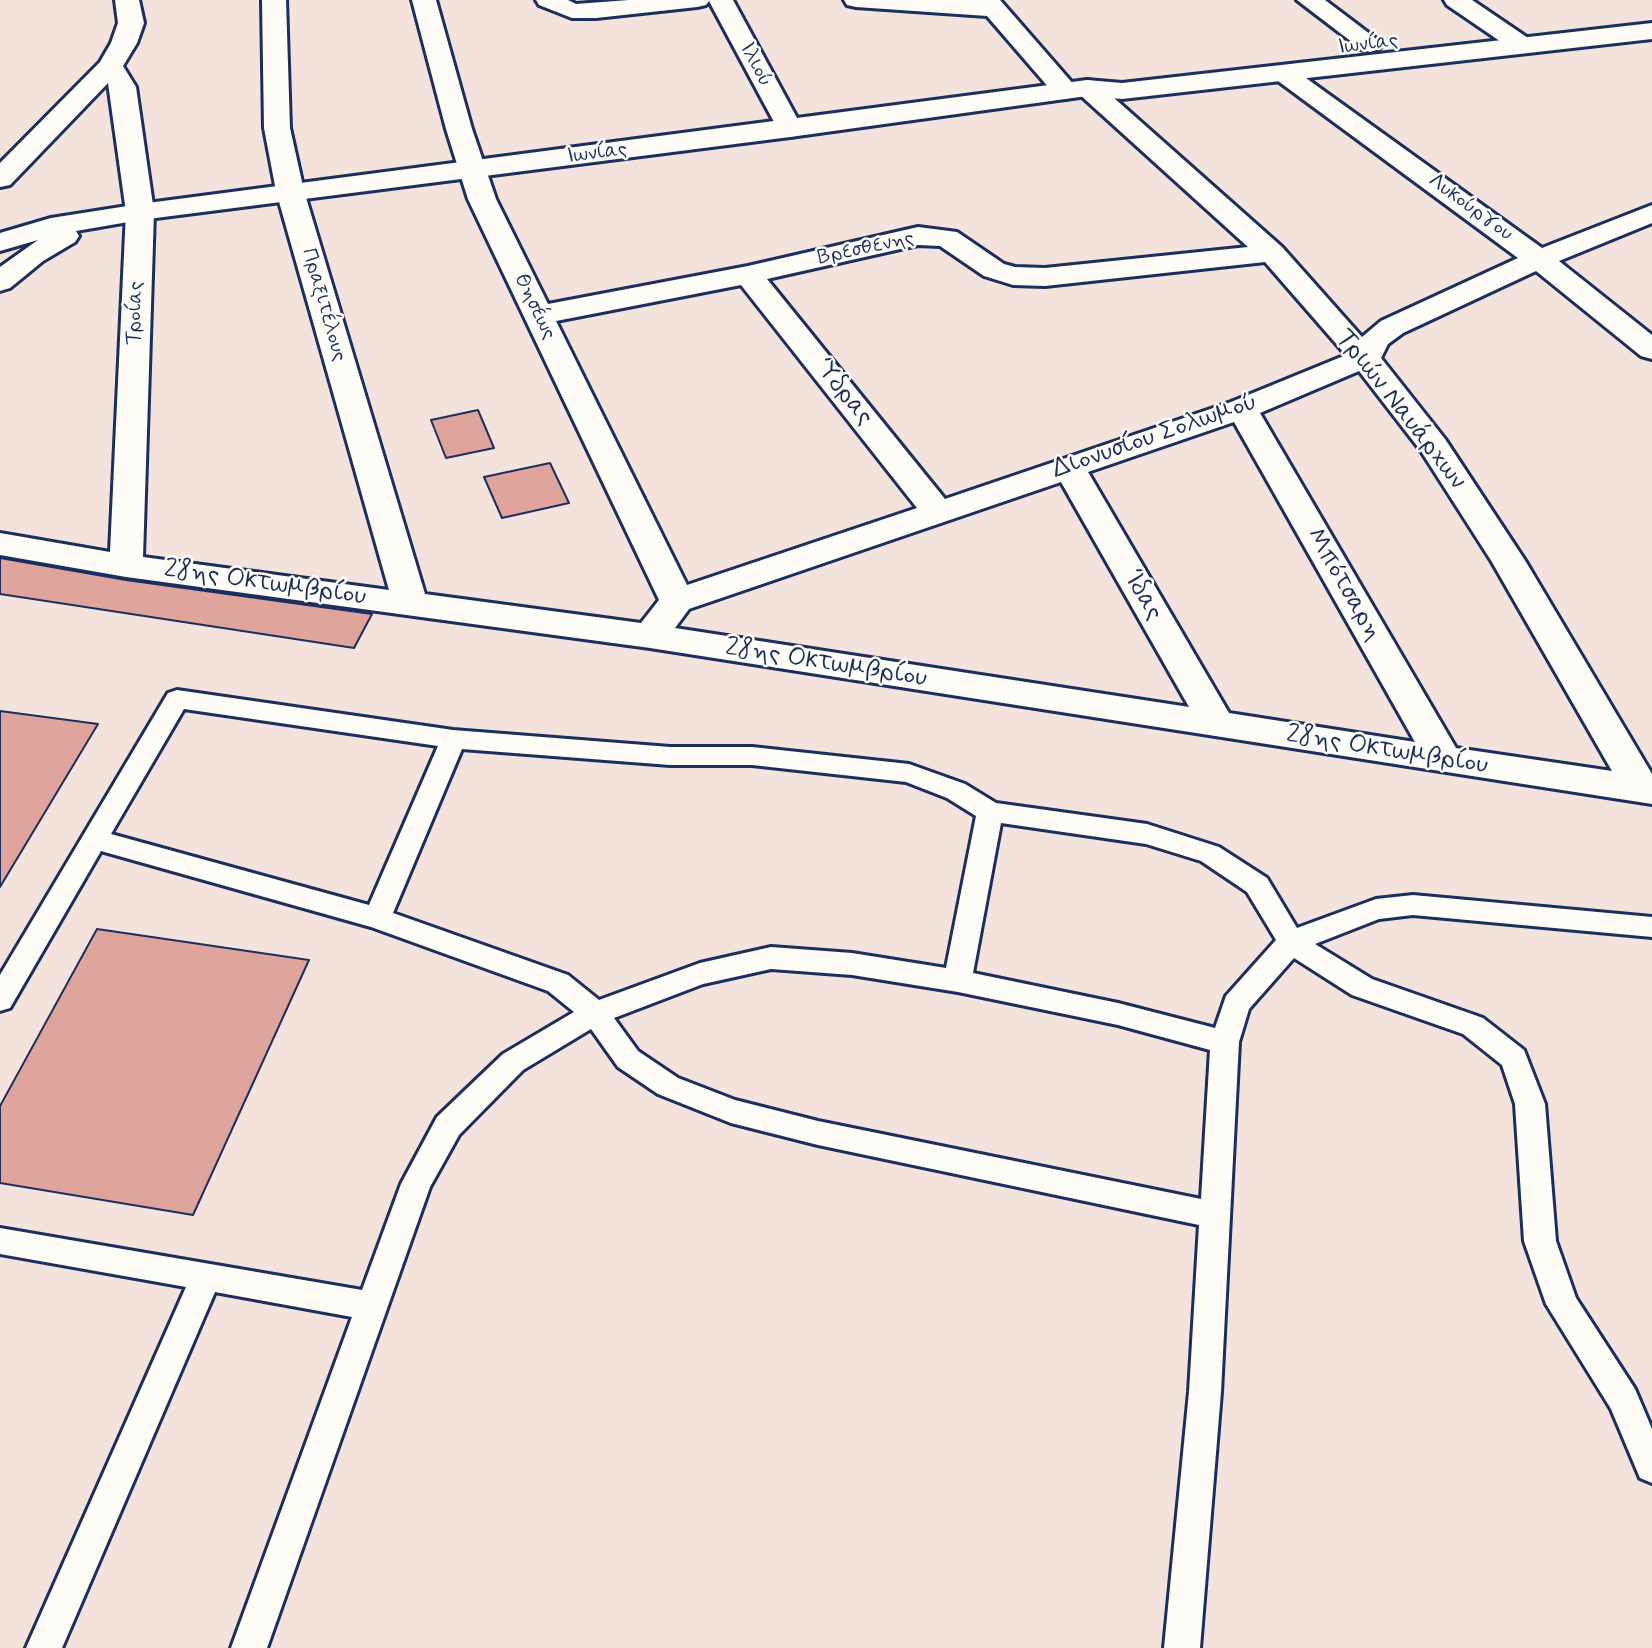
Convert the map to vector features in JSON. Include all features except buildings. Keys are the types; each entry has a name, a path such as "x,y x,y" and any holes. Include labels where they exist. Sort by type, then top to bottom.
{"street":[{"path":"0,179 110,66 124,43 131,23 127,0"},
{"name":"Πραξιτέλους","path":"274,0 277,128 290,191 410,604"},
{"name":"Θησέως","path":"424,0 482,199 677,601"},
{"path":"548,0 572,11 596,11 697,0"},
{"name":"Ιλιού","path":"721,0 790,129"},
{"path":"856,0 991,5"},
{"path":"1308,0 1370,44"},
{"path":"1456,0 1522,45"},
{"name":"Τριών Ναυάρχων","path":"991,5 1076,90 1272,253 1364,358 1434,446 1487,527 1647,789"},
{"name":"Ιωνίας","path":"1076,90 1115,76 1652,10"},
{"name":"Ιωνίας","path":"0,242 51,227 140,212 1076,90 1122,92 1652,30"},
{"name":"Τροίας","path":"110,66 123,87 140,212 127,566"},
{"name":"Λυκούργου","path":"1283,73 1539,258 1652,350"},
{"name":"Διονυσίου Σολωμού","path":"677,601 1242,409 1364,358 1376,339 1392,327 1539,258 1652,213"},
{"name":"Ιωνίας","path":"0,282 41,249 105,217"},
{"name":"Βρεσθενης","path":"538,315 748,275 918,236 947,238 994,270 1013,276 1045,276 1272,253"},
{"name":"Ύδρας","path":"748,275 938,512"},
{"name":"Μπότσαρη","path":"1242,409 1444,760"},
{"name":"Ίδας","path":"1068,466 1217,725"},
{"name":"28ης Οκτωμβρίου","path":"0,544 127,566 650,636 1444,760 1647,789"},
{"path":"650,636 677,601"}],"lane":[{"path":"0,1000 177,699 453,739 656,755 752,757 909,773 956,791 990,812 1147,834 1210,854 1257,885 1292,942 1362,987 1473,1027 1514,1058 1530,1104 1540,1241 1562,1304 1623,1400 1652,1467"},
{"path":"377,918 453,739"},
{"path":"958,981 990,812"},
{"path":"94,839 377,918 558,984 596,1013 628,1059 668,1086 731,1111 818,1133 1213,1215"},
{"path":"1182,1648 1205,1392 1213,1215 1225,1042 1236,1004 1292,942 1376,909 1413,905 1652,927"},
{"path":"249,1648 416,1184 448,1126 513,1062 596,1013 700,974 771,958 852,964 958,981 1118,1014 1225,1042"},
{"path":"0,1241 372,1306"},
{"path":"44,1648 206,1277"}]}
